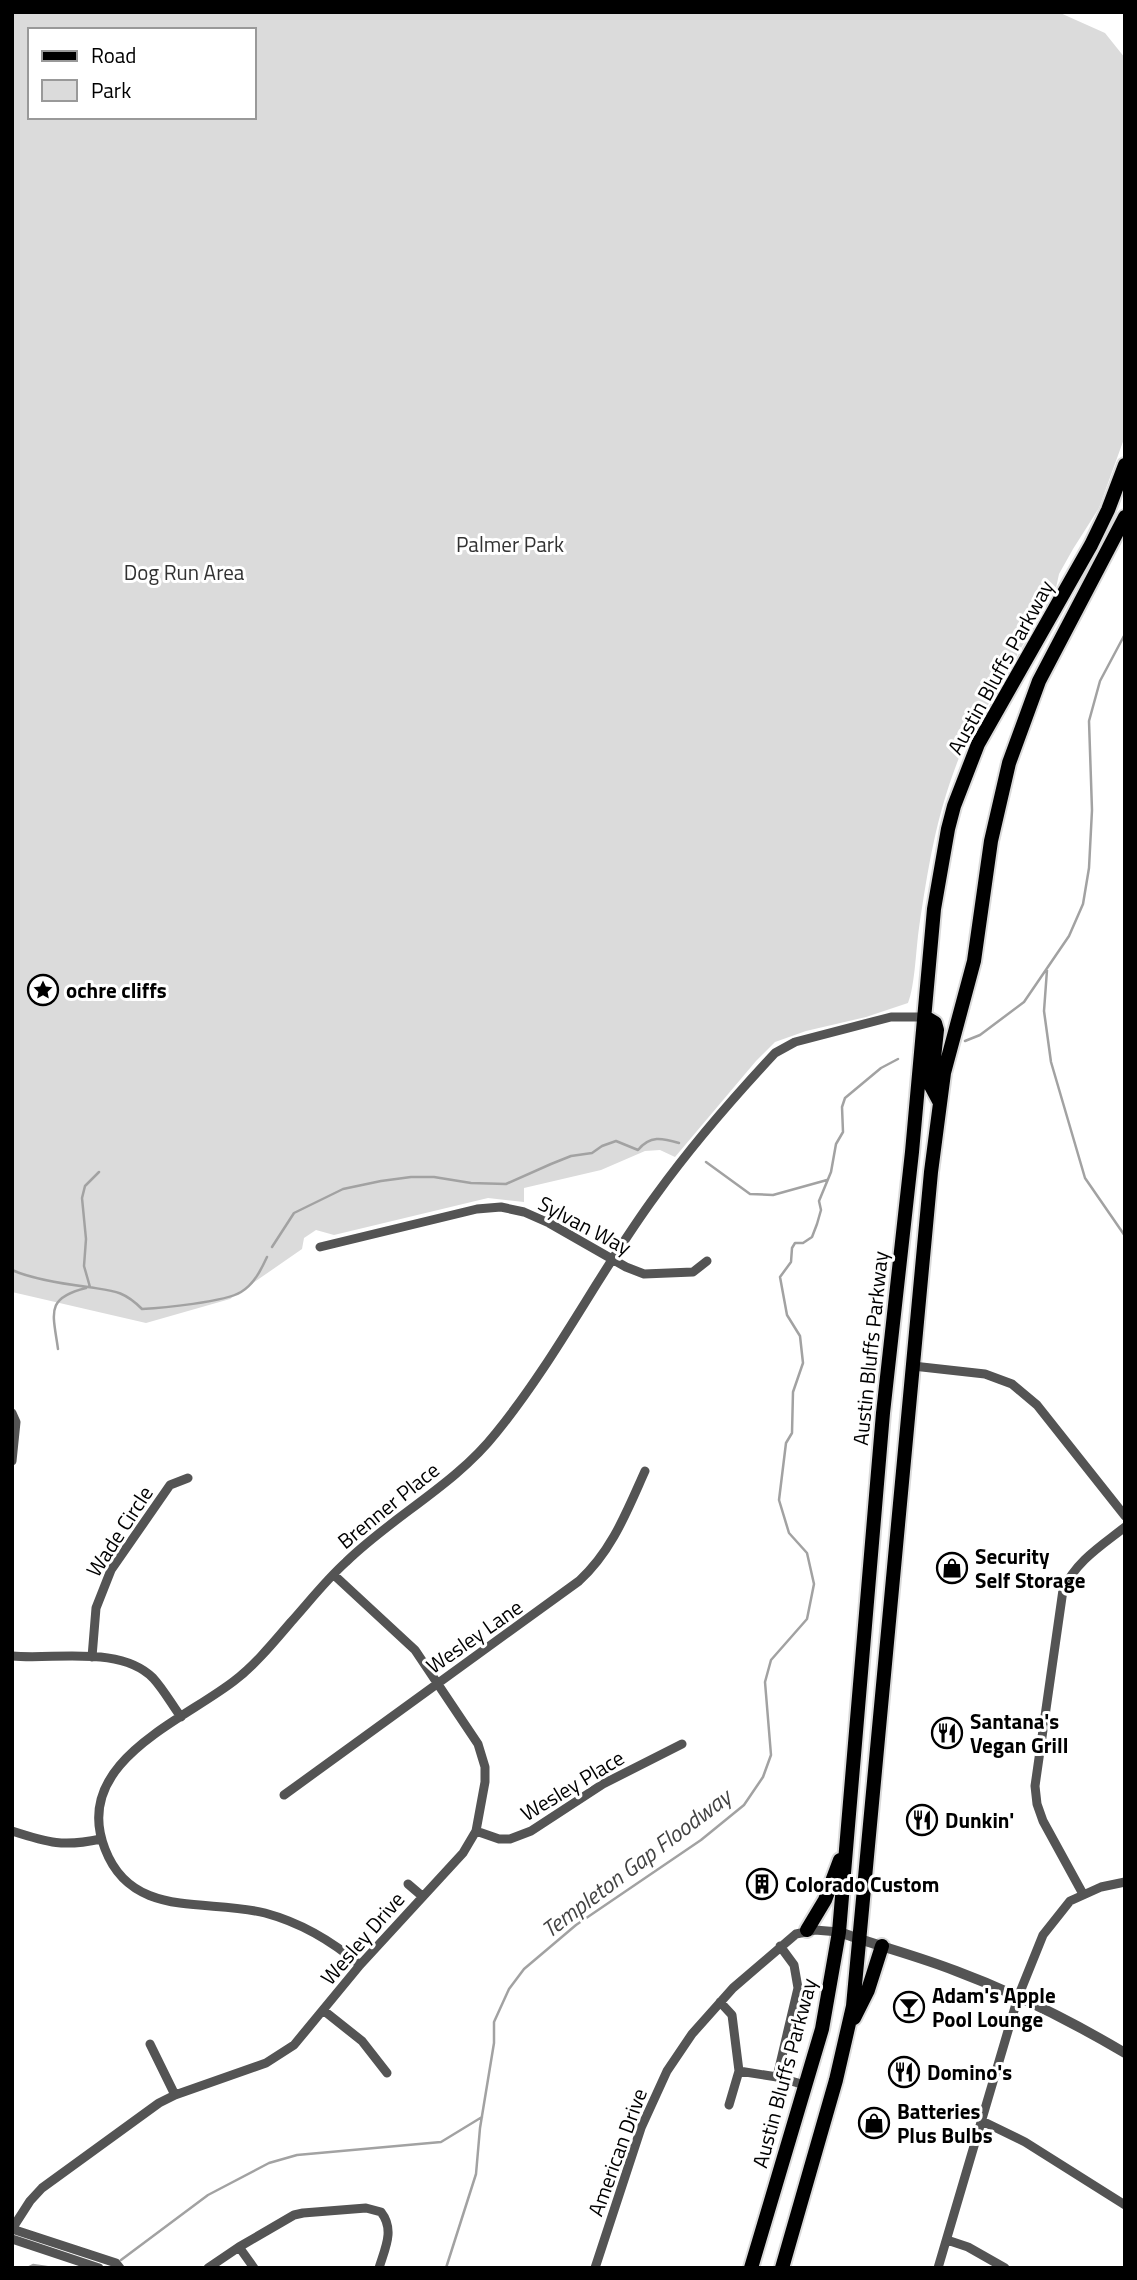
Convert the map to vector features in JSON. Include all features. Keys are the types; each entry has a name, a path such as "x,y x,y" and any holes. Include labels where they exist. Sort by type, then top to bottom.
{"main road":[{"name":"Austin Bluffs Parkway","path":"751,2268 830,1994 839,1932 883,1413 934,909 948,830 978,744 1091,545 1125,465"},
{"name":"Austin Bluffs Parkway","path":"782,2268 849,2025 860,1940 913,1366 944,1073 974,961 991,841 1013,752 1043,671 1125,517"},
{"path":"925,1017 935,1023 937,1030 932,1086 940,1101"},
{"path":"807,1930 825,1900 847,1839"},
{"path":"849,2025 859,2011 868,1990 882,1946"}],"street":[{"name":"Brenner Place","path":"360,1965 322,1937 281,1918 242,1909 172,1902 145,1894 125,1882 117,1872 101,1839 99,1814 101,1799 116,1768 132,1752 246,1671 361,1549 465,1465 494,1437 541,1372 656,1195 775,1053 795,1042 891,1017 925,1017"},
{"name":"Sylvan Way","path":"320,1247 477,1209 501,1208 536,1217 635,1272 653,1275 693,1272 707,1261"},
{"path":"913,1366 985,1374 1012,1384 1037,1405 1125,1516"},
{"path":"12,1413 16,1422 12,1461"},
{"name":"Wesley Lane","path":"284,1795 568,1590 589,1572 614,1539 645,1471"},
{"name":"Wade Circle","path":"92,1657 96,1608 111,1570 170,1485 188,1478"},
{"path":"1083,1894 1043,1821 1035,1786 1063,1590 1079,1565 1125,1527"},
{"name":"Wesley Drive","path":"12,2229 30,2201 43,2188 146,2111 175,2095 277,2058 294,2045 360,1965 463,1853 476,1831 484,1796 483,1756 474,1736 407,1642 334,1575"},
{"path":"12,1656 92,1657 124,1661 146,1672 181,1717"},
{"name":"Wesley Place","path":"476,1831 499,1839 510,1839 531,1832 603,1784 682,1744"},
{"path":"12,1831 56,1844 101,1839"},
{"path":"938,2268 1018,1997 1044,1935 1052,1921 1070,1901 1083,1894 1125,1882"},
{"path":"408,1884 422,1896"},
{"path":"807,1930 839,1932 956,1970 1018,1997 1125,2053"},
{"name":"American Drive","path":"594,2268 638,2136 657,2091 692,2034 720,2002 780,1945 807,1930"},
{"path":"777,2077 799,1988 794,1965 780,1945"},
{"path":"720,2002 732,2015 739,2071 729,2105"},
{"path":"323,2010 362,2040 387,2073"},
{"path":"150,2044 175,2095"},
{"path":"739,2071 805,2085"},
{"path":"982,2121 1025,2142 1125,2205"},
{"path":"208,2268 295,2215 366,2208 390,2217 390,2233 379,2268"},
{"path":"12,2229 116,2263 120,2268"},
{"path":"12,2239 99,2268"},
{"path":"947,2240 968,2247 1005,2268"},
{"path":"239,2247 254,2268"}],"green space":[{"name":"Palmer Park","path":"12,12 1058,12 1105,33 1125,58 1125,436 1099,508 1073,549 1059,574 1056,588 963,748 954,771 930,858 908,1003 775,1042 675,1157 660,1150 645,1151 601,1170 524,1188 524,1202 488,1198 334,1235 316,1230 304,1238 302,1249 230,1299 146,1323 12,1292"}],"waterway":[{"name":"Templeton Gap Floodway","path":"965,1041 980,1035 1024,1002 1069,936 1083,904 1089,868 1092,810 1089,721 1100,681 1125,634"},
{"name":"Templeton Gap Floodway","path":"1047,970 1044,1011 1051,1062 1085,1178 1125,1236"},
{"name":"Templeton Gap Floodway","path":"446,2268 476,2174 480,2128 494,2043 494,2022 509,1989 524,1969 576,1925 701,1840 744,1805 763,1777 771,1755 765,1682 771,1660 807,1619 814,1584 807,1553 789,1533 779,1500 786,1443 792,1433 793,1392 803,1363 800,1336 787,1315 780,1277 791,1262 795,1243 803,1243 812,1237 817,1224 821,1210 819,1201 831,1172 836,1144 843,1132 842,1107 845,1098 881,1068 898,1059"},
{"name":"Templeton Gap Floodway","path":"272,1247 294,1213 343,1189 411,1177 506,1184 571,1156 592,1153 616,1141 638,1150 647,1142 657,1139 679,1143"},
{"name":"Templeton Gap Floodway","path":"706,1162 750,1194 773,1195 827,1180"},
{"path":"90,1287 84,1266 86,1239 82,1198 85,1186 99,1172"},
{"path":"12,1270 49,1281 117,1292 142,1309 193,1304 233,1296 250,1285 267,1257"},
{"path":"58,1349 54,1326 58,1302 73,1292 86,1288"},
{"path":"121,2260 208,2195 269,2163 297,2155 441,2142 482,2117"},
{"path":"27,2268 33,2265 53,2268"}],"place":[{"name":"ochre cliffs","path":"43,990"},
{"name":"Security Self Storage","path":"952,1568"},
{"name":"Santana's Vegan Grill","path":"947,1733"},
{"name":"Dunkin'","path":"922,1820"},
{"name":"Colorado Custom","path":"762,1884"},
{"name":"Adam's Apple Pool Lounge","path":"909,2007"},
{"name":"Domino's","path":"904,2072"},
{"name":"Batteries Plus Bulbs","path":"874,2123"}],"park label":[{"name":"Dog Run Area","path":"184,572"}]}
